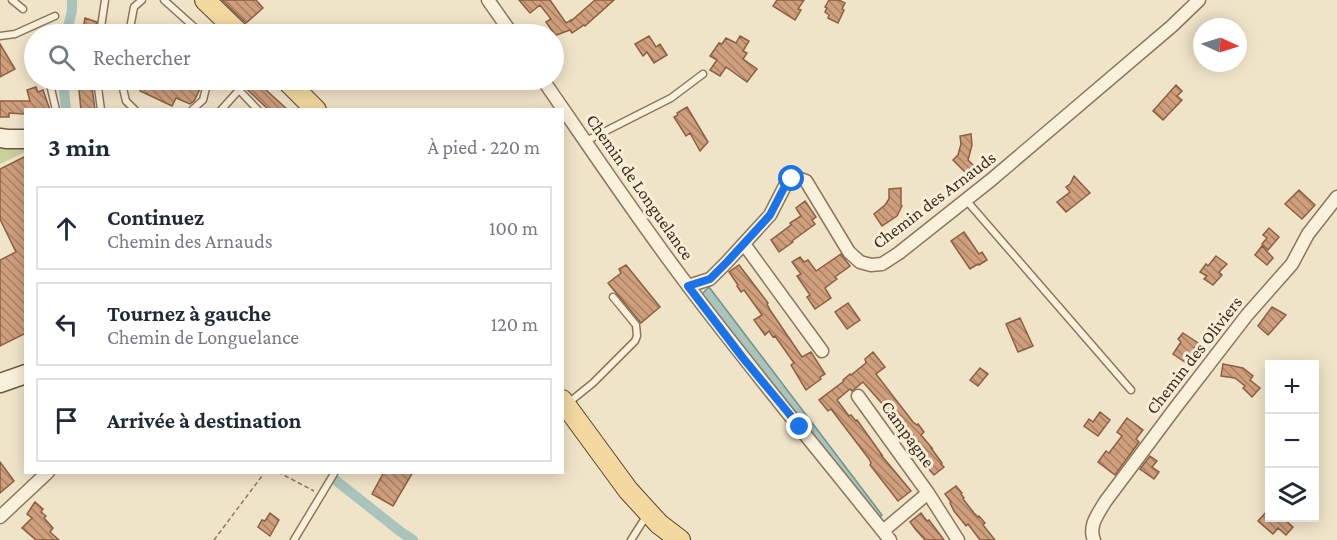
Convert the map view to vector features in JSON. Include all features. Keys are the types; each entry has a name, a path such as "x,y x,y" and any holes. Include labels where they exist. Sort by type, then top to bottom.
{"main road":[{"path":"206,0 230,24"},
{"path":"296,90 314,108"},
{"path":"564,402 628,490 659,524 680,540"}],"street":[{"path":"488,0 505,24"},
{"name":"Chemin des Arnauds","path":"688,286 710,279 770,215 786,184 798,178 807,181 849,252 860,262 871,265 882,264 992,180 1163,34 1199,0"},
{"name":"Chemin de Longuelance","path":"550,90 563,108"},
{"name":"Chemin de Longuelance","path":"564,110 688,286 886,536"},
{"path":"0,138 24,138"},
{"name":"Chemin des Oliviers","path":"1094,540 1092,534 1095,519 1105,502 1246,315 1292,264 1308,234 1337,196"},
{"path":"744,244 822,351"},
{"path":"0,383 24,375"},
{"name":"Campagne","path":"858,396 928,493 958,540"},
{"path":"0,517 46,474"},
{"name":"Campagne","path":"886,536 928,493"}],"lane":[{"path":"12,0 23,9"},
{"path":"101,24 105,0"},
{"path":"131,24 134,7 142,0"},
{"path":"164,0 191,24"},
{"path":"37,24 55,16"},
{"path":"0,36 24,30"},
{"path":"586,141 671,98 703,74"},
{"path":"51,90 56,108"},
{"path":"98,90 101,108"},
{"path":"123,90 126,101 133,108"},
{"path":"194,108 203,100 206,90"},
{"path":"223,108 239,90 256,108"},
{"path":"966,200 1131,390"},
{"path":"564,402 593,383 635,341 636,325 613,297"},
{"path":"294,540 334,474"},
{"path":"631,540 649,513"}],"path":[{"path":"214,540 264,474"},
{"path":"282,474 310,490 324,490"}],"green space":[{"path":"0,146 24,149 24,152 0,164"}],"water":[{"path":"709,287 882,515 878,518 702,294"}],"building":[{"path":"222,0 256,0 263,8 246,23"},
{"path":"519,0 550,0 566,23 595,0 614,0 585,26 572,33 570,30 564,32 564,24 547,24 546,22 551,19 540,5 530,13"},
{"path":"777,0 804,0 795,20 773,6"},
{"path":"829,0 839,0 845,3 838,23 828,18 829,15 825,12"},
{"path":"85,18 97,22 97,24 84,24"},
{"path":"649,36 656,47 660,44 667,55 654,63 647,52 643,56 635,44"},
{"path":"740,36 749,41 743,51 747,53 743,59 757,69 747,82 726,67 720,76 710,70 717,60 710,56 719,43 722,44 726,38 736,43"},
{"path":"0,44 15,69 0,77"},
{"path":"1176,85 1182,91 1177,96 1182,100 1163,120 1153,111"},
{"path":"27,90 37,90 38,92 43,90 49,108 24,108 24,114 9,113 9,117 0,117 0,101 30,101"},
{"path":"79,90 92,90 95,108 81,108"},
{"path":"200,90 190,104 176,98 172,106 140,91"},
{"path":"248,90 266,90 286,108 267,108"},
{"path":"687,107 708,142 700,151 690,133 686,136 674,117"},
{"path":"971,134 972,145 968,160 974,166 966,173 953,160 958,155 961,144 960,136"},
{"path":"24,157 24,334 0,346 0,260 16,252 0,219 0,169"},
{"path":"1074,176 1090,193 1066,212 1057,202 1070,192 1066,187"},
{"path":"901,188 902,206 897,216 882,226 874,214 889,199 889,189"},
{"path":"1299,190 1315,205 1302,219 1285,204"},
{"path":"805,201 816,217 812,220 815,224 779,252 771,240 801,216 796,208"},
{"path":"1269,228 1279,237 1268,250 1262,244 1267,238 1263,235"},
{"path":"964,232 979,254 982,252 987,260 970,269 951,241"},
{"path":"1262,246 1273,258 1267,265 1255,255"},
{"path":"841,254 850,266 825,288 831,298 815,309 807,297 810,295 797,276 801,274 792,262 800,257 804,262 808,260 816,271"},
{"path":"1216,256 1227,264 1219,272 1222,275 1213,285 1204,279 1207,276 1200,272"},
{"path":"626,265 660,307 641,323 608,283 621,273 619,269"},
{"path":"739,265 768,303 770,310 802,357 811,352 825,374 806,390 791,365 794,363 775,336 773,337 769,331 765,335 754,320 762,315 744,290 741,292 729,272"},
{"path":"848,303 860,320 847,329 835,312"},
{"path":"1272,307 1286,315 1268,335 1258,326"},
{"path":"1020,318 1033,346 1018,352 1006,324"},
{"path":"1183,333 1198,343 1185,362 1173,354 1181,342 1178,339"},
{"path":"873,352 885,367 876,374 913,422 918,424 924,432 921,435 944,467 934,475 919,458 921,457 915,449 918,447 907,433 902,431 886,408 863,382 852,391 850,389 837,400 849,416 857,420 881,455 911,491 898,501 831,409 828,411 819,400 866,363 865,359"},
{"path":"1223,364 1243,368 1253,376 1250,380 1260,388 1252,397 1243,388 1245,386 1235,378 1221,376"},
{"path":"980,368 988,374 978,386 970,380"},
{"path":"1100,412 1110,420 1098,436 1084,426 1089,419 1093,422"},
{"path":"1127,418 1143,430 1136,439 1139,442 1115,475 1098,462 1106,451 1109,453 1122,436 1117,432"},
{"path":"1150,456 1157,461 1152,467 1159,472 1154,479 1140,469"},
{"path":"0,462 14,481 0,493"},
{"path":"383,474 412,474 393,506 372,494"},
{"path":"956,486 962,493 963,499 985,523 983,525 995,540 980,540 954,511 945,494"},
{"path":"35,502 43,509 41,512 46,516 44,518 53,528 50,532 59,540 36,540 22,528 32,518 27,514"},
{"path":"270,513 279,520 270,536 258,527"},
{"path":"921,513 944,540 925,540 916,530 910,522"},
{"path":"1265,513 1265,522 1287,522 1293,527 1286,535 1278,528 1273,534 1258,521"}],"waterway":[{"path":"69,24 72,0"},
{"path":"64,90 66,108"},
{"path":"334,479 413,540"}],"route":[{"path":"792,179 786,184 770,215 727,262 710,279 688,286 800,427"}]}
